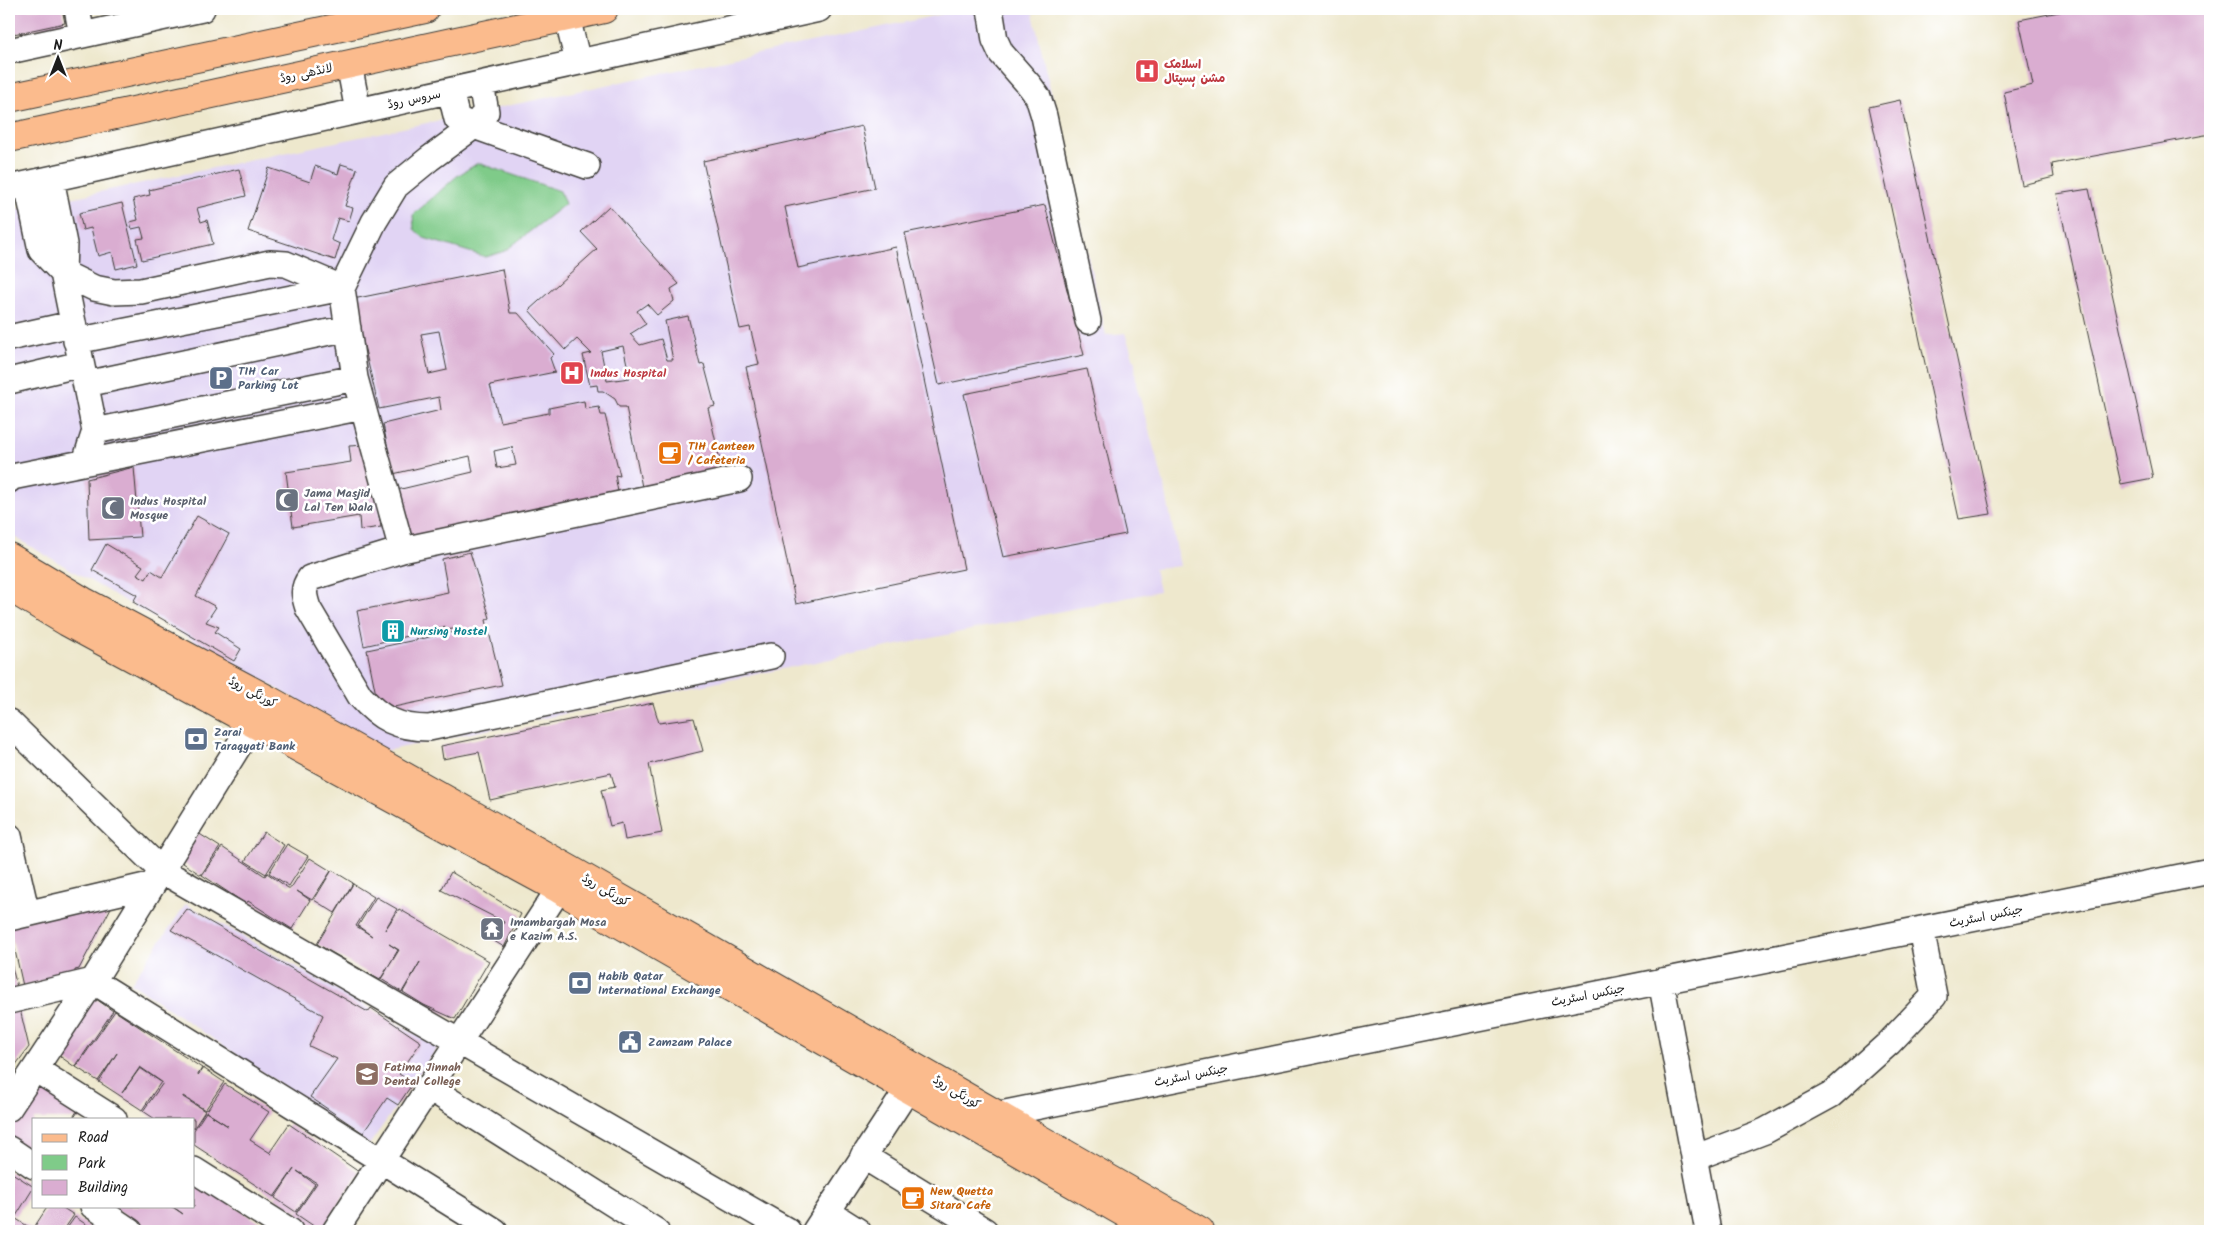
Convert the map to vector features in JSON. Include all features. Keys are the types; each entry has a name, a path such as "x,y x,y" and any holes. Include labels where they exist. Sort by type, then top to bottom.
{"main road":[{"path":"9,98 425,9"},
{"name":"لانڈھی روڈ","path":"9,138 604,9"},
{"name":"کورنگی روڈ","path":"9,557 75,611 254,721 564,879"},
{"path":"9,572 75,611"},
{"name":"کورنگی روڈ","path":"9,587 75,611 267,699 564,879 914,1079 994,1114 1200,1231"},
{"name":"کورنگی روڈ","path":"914,1079 967,1122 1156,1231"}],"street":[{"path":"77,9 82,35"},
{"path":"9,51 202,9"},
{"name":"سروس روڈ","path":"18,186 819,9"},
{"path":"990,9 995,40 1001,53 1030,86 1038,98 1044,116 1088,321"},
{"path":"567,17 578,62"},
{"path":"349,64 358,111"},
{"path":"402,550 355,378 342,288 374,222 396,186 474,126 486,112 481,84"},
{"path":"450,91 457,119 587,166"},
{"path":"52,179 64,244 63,273 95,431 85,462"},
{"path":"18,186 46,257 63,273 94,288 114,292 140,291 270,263 286,264 342,288"},
{"path":"9,381 79,353 342,288"},
{"path":"9,338 79,353 348,328"},
{"path":"95,431 355,378"},
{"path":"9,480 12,477 363,407"},
{"path":"739,479 402,550 310,578 305,584 303,594 308,608 360,696 382,718 399,725 429,728 771,656"},
{"path":"9,1108 93,981 254,721"},
{"path":"9,722 156,878 458,1041 788,1231"},
{"path":"9,836 18,916 156,878"},
{"name":"جینکس اسٹریٹ","path":"967,1122 994,1114 2210,871"},
{"path":"335,1231 564,879"},
{"path":"1694,1158 1765,1131 1831,1095 1890,1043 1934,996 1921,929"},
{"path":"9,1001 93,981 495,1231"},
{"path":"1661,981 1708,1231"},
{"path":"35,1069 112,1118"},
{"path":"858,1231 822,1222 914,1079"},
{"path":"428,1087 656,1231"},
{"path":"9,1148 32,1165"},
{"path":"864,1156 985,1231"},
{"path":"195,1171 290,1231"},
{"path":"96,1208 130,1231"}],"shaded area":[{"name":"Indus Hospital","path":"967,9 1032,9 1106,335 1125,333 1135,363 1136,384 1165,488 1180,566 1154,569 1159,591 385,751 9,534 9,211"},
{"path":"186,904 438,1047 369,1145 131,983"}],"green space":[{"path":"478,163 560,191 565,204 505,251 486,257 424,238 414,229 413,215 457,176"}],"building":[{"path":"9,9 62,9 65,23 9,35"},
{"path":"2074,9 2210,9 2210,134 2052,164 2054,177 2022,185 2004,92 2033,85 2019,20"},
{"path":"1900,100 1991,514 1959,519 1869,107"},
{"path":"862,126 875,188 785,207 798,268 896,247 964,569 796,604 746,367 759,364 750,327 740,329 703,161"},
{"path":"341,164 357,169 345,206 353,208 349,221 338,218 331,240 340,244 335,260 248,231 269,168 310,182 315,166 338,174"},
{"path":"239,169 246,196 197,208 201,222 207,220 213,244 142,260 137,239 144,238 141,227 132,229 130,222 138,220 133,199 150,195 149,190"},
{"path":"2089,189 2153,478 2121,484 2057,194"},
{"path":"122,203 137,264 116,269 112,252 98,256 91,228 83,230 79,213"},
{"path":"1045,205 1084,355 939,385 905,233"},
{"path":"609,206 679,284 671,289 674,301 657,315 647,304 637,311 646,324 630,334 640,345 661,339 667,360 673,360 665,321 688,316 700,365 704,364 715,406 708,408 724,477 643,492 626,407 619,407 615,399 603,391 598,391 597,385 590,386 583,355 591,353 577,339 565,350 529,310 597,249 581,232","holes":["623,346 630,378 607,381 601,351"]},
{"path":"502,269 510,313 518,313 554,354 550,358 555,372 490,385 500,422 549,413 549,408 584,401 585,409 599,407 601,415 605,415 620,476 615,475 618,492 409,539 397,490 473,472 470,456 393,474 383,424 441,410 439,397 379,409 353,299","holes":["439,331 447,370 429,374 421,334","512,447 516,465 497,468 494,451"]},
{"path":"1087,369 1126,534 1003,557 964,394"},
{"path":"367,445 381,527 360,530 359,516 293,527 286,472 351,462 349,446"},
{"name":"Indus Hospital Mosque","path":"134,467 140,537 89,540 87,479"},
{"path":"197,516 229,534 196,596 216,607 206,622 219,627 215,632 241,649 234,661 133,602 137,595 92,570 106,544 143,566 137,574 146,579 151,570 162,577"},
{"name":"Nursing Hostel","path":"470,552 490,618 486,620 502,685 379,710 367,650 454,632 453,629 446,630 446,627 364,646 357,611 448,592 442,559"},
{"path":"653,703 659,723 694,718 703,751 649,764 662,833 625,840 622,823 610,826 601,790 615,787 611,773 490,800 479,752 443,759 441,746"},
{"path":"264,832 284,845 266,874 245,861"},
{"path":"198,833 220,847 201,875 180,861"},
{"path":"287,844 308,856 289,886 269,873"},
{"path":"222,847 265,876 267,873 288,888 291,888 310,858 331,871 312,900 297,891 310,900 292,929 248,901 246,904 202,875"},
{"path":"332,870 353,883 335,913 314,900"},
{"path":"451,872 521,914 504,947 494,941 504,922 441,890"},
{"path":"353,884 374,897 356,926 372,936 358,926 376,897 397,909 385,930 399,909 489,961 455,1019 424,1005 403,992 420,962 402,992 381,979 399,950 389,944 398,950 380,980 317,944"},
{"path":"115,900 79,969 75,970 75,974 23,986 9,924"},
{"path":"187,909 368,1012 371,1008 421,1042 399,1074 413,1083 398,1105 387,1098 363,1133 310,1097 337,1059 309,1046 323,1015 171,930"},
{"path":"9,955 19,995 9,997"},
{"path":"92,996 113,1011 75,1067 54,1052"},
{"path":"18,1001 29,1047 9,1074 9,1003"},
{"path":"115,1011 202,1068 198,1075 203,1068 224,1082 205,1110 183,1096 205,1111 195,1126 195,1118 154,1118 143,1111 163,1083 140,1067 122,1093 140,1068 161,1082 142,1110 99,1082 117,1053 98,1081 76,1067"},
{"path":"37,1076 81,1105 73,1118 32,1118 32,1156 9,1140 9,1116"},
{"path":"225,1084 269,1112 250,1140 272,1154 270,1152 289,1124 359,1172 321,1231 296,1214 317,1183 297,1171 315,1184 296,1212 275,1198 294,1169 274,1197 195,1146 195,1129"},
{"path":"82,1106 100,1118 74,1118"},
{"path":"9,1171 32,1186 32,1190 16,1216 9,1212"},
{"path":"195,1181 273,1231 146,1231 114,1208 174,1208 183,1214 175,1208 195,1208"},
{"path":"47,1208 63,1208 74,1215 63,1231 37,1231 33,1229"},
{"path":"10,1215 32,1229 30,1231 9,1231"},
{"path":"75,1217 96,1231 65,1231"}],"place":[{"name":"اسلامک مشن ہسپتال","path":"1147,71"},
{"name":"Indus Hospital","path":"572,373"},
{"name":"TIH Car Parking Lot","path":"221,378"},
{"name":"TIH Canteen / Cafeteria","path":"670,453"},
{"name":"Jama Masjid Lal Ten Wala","path":"287,500"},
{"name":"Indus Hospital Mosque","path":"113,508"},
{"name":"Nursing Hostel","path":"393,631"},
{"name":"Zarai Taraqyati Bank","path":"196,739"},
{"name":"Imambargah Mosa e Kazim A.S.","path":"492,929"},
{"name":"Habib Qatar International Exchange","path":"580,983"},
{"name":"Zamzam Palace","path":"630,1042"},
{"name":"Fatima Jinnah Dental College","path":"367,1074"},
{"name":"New Quetta Sitara Cafe","path":"913,1198"}]}
